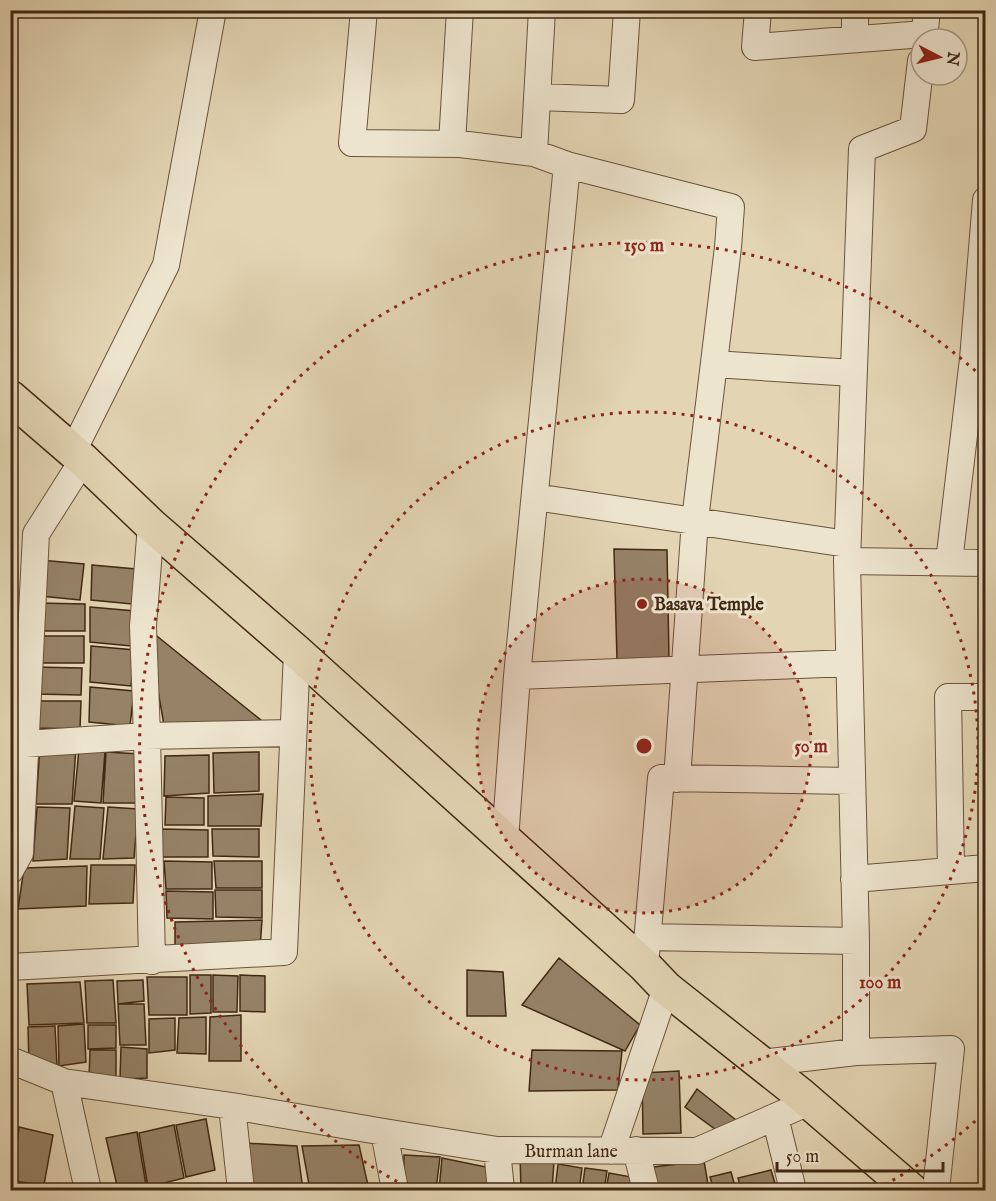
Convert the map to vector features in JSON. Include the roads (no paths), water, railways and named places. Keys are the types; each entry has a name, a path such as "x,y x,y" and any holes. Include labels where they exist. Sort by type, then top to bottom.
{"main road":[{"path":"10,397 78,455 151,525 297,652 505,840 653,964 761,1063 911,1191"}],"street":[{"path":"10,871 20,853 18,743 21,627 36,534 78,455 166,265 213,10"},
{"path":"364,10 352,143 460,144"},
{"path":"460,10 452,143 534,153 567,165 731,207 694,520 677,778"},
{"path":"534,153 542,10"},
{"path":"537,97 621,100 627,10"},
{"path":"758,10 755,48 855,39 909,31"},
{"path":"855,10 855,39"},
{"path":"856,1052 856,941 847,552 862,149 913,129 918,87"},
{"path":"505,840 517,676 567,165"},
{"path":"950,562 979,359 986,200"},
{"path":"714,364 852,373"},
{"path":"536,497 694,520 847,552 950,562 986,563"},
{"path":"151,525 143,626 152,961"},
{"path":"10,967 284,952 297,652"},
{"path":"517,676 849,663"},
{"path":"951,871 948,697 986,697"},
{"path":"18,743 147,736 292,733"},
{"path":"646,1191 624,1151 653,964 661,778 852,781"},
{"path":"854,879 986,868"},
{"path":"653,964 856,941"},
{"path":"761,1063 856,1052 951,1049 936,1191"},
{"name":"Burman lane","path":"10,1060 64,1082 232,1106 497,1150 697,1151 809,1102"},
{"path":"64,1082 88,1191"},
{"path":"232,1106 241,1191"},
{"path":"775,1117 793,1191"},
{"path":"384,1132 395,1191"},
{"path":"497,1150 501,1191"}],"place":[{"name":"Basava Temple","path":"642,604"}]}
